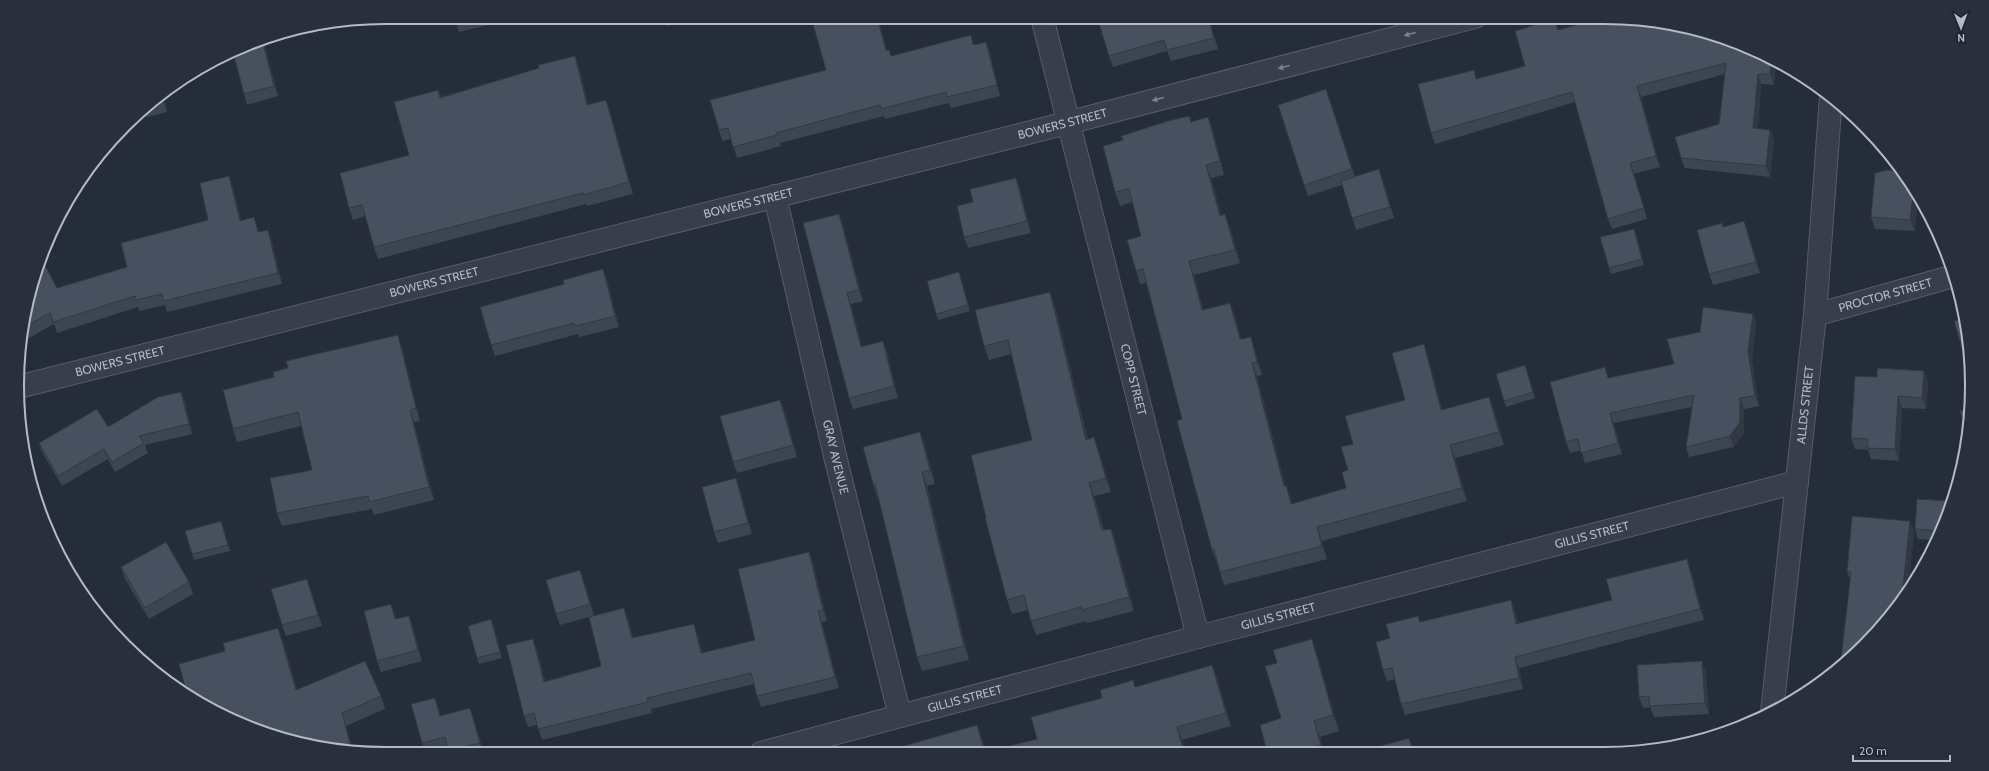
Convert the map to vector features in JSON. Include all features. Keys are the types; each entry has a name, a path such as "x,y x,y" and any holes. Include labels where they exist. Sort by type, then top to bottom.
{"street":[{"name":"COPP STREET","path":"1044,24 1198,637"},
{"name":"BOWERS STREET","path":"24,385 1068,123 1448,24"},
{"name":"ALLDS STREET","path":"1773,705 1815,315 1830,104"},
{"name":"GRAY AVENUE","path":"775,196 835,456 900,716"},
{"name":"PROCTOR STREET","path":"1815,315 1949,278"},
{"name":"GILLIS STREET","path":"784,747 1198,637 1797,482"}],"building":[{"path":"813,24 879,24 886,50 889,50 891,56 971,35 973,45 986,42 997,85 947,97 946,92 881,109 880,105 776,133 777,135 733,147 728,128 719,130 710,100 826,70"},
{"path":"1099,24 1210,24 1214,38 1167,50 1164,40 1109,56"},
{"path":"1538,24 1556,24 1558,30 1580,24 1651,27 1697,36 1720,43 1771,65 1770,74 1758,74 1753,128 1770,130 1766,166 1681,158 1675,137 1719,124 1726,63 1637,86 1656,156 1630,163 1644,208 1608,219 1572,92 1431,133 1418,84 1474,70 1476,79 1525,66 1515,31"},
{"path":"264,45 274,86 244,94 234,57"},
{"path":"575,56 587,105 606,100 629,182 583,195 583,193 374,247 362,205 349,208 340,173 409,155 394,102 438,90 440,98 539,68 538,65"},
{"path":"1326,89 1352,169 1304,185 1278,105"},
{"path":"1189,116 1191,122 1208,117 1220,161 1206,165 1220,216 1225,214 1235,250 1189,261 1202,310 1230,303 1240,339 1251,337 1257,362 1252,363 1284,486 1286,485 1291,504 1346,488 1342,472 1348,470 1341,447 1353,444 1345,416 1405,400 1392,353 1424,344 1441,410 1489,397 1499,432 1450,445 1462,488 1317,527 1322,546 1220,572 1214,549 1212,550 1177,421 1182,419 1143,269 1136,271 1127,240 1141,236 1129,189 1115,192 1103,146 1123,140 1121,136"},
{"path":"1379,169 1390,207 1352,218 1341,181"},
{"path":"1888,170 1894,170 1913,198 1910,220 1871,217 1875,173"},
{"path":"229,176 240,221 254,217 258,232 268,230 278,273 163,301 162,294 136,300 135,296 53,322 50,313 29,324 36,292 45,265 57,288 127,267 121,243 208,220 200,183"},
{"path":"1016,178 1027,221 964,237 957,206 973,202 970,189"},
{"path":"839,214 859,290 847,293 861,347 883,341 894,386 849,398 803,223"},
{"path":"1744,221 1756,262 1709,274 1697,230 1722,223 1723,227"},
{"path":"1634,229 1642,259 1609,268 1600,237"},
{"path":"603,269 615,316 575,326 574,323 491,345 480,307 564,284 563,280"},
{"path":"959,272 968,305 936,314 927,281"},
{"path":"1050,292 1086,440 1094,437 1106,478 1089,483 1102,530 1111,529 1129,597 1082,610 1081,607 1031,621 1024,595 1007,600 985,518 971,455 1032,440 1008,340 984,346 975,310"},
{"path":"1703,307 1753,314 1748,351 1755,396 1740,398 1740,422 1730,436 1686,447 1694,395 1610,413 1618,443 1581,453 1578,439 1566,442 1550,382 1605,367 1608,378 1674,364 1667,339 1700,332"},
{"path":"1959,320 1963,353 1954,321"},
{"path":"398,335 416,408 410,410 429,487 369,502 368,496 277,513 270,478 312,470 298,412 233,429 223,390 274,377 273,372 288,368 286,361"},
{"path":"1525,365 1533,392 1504,401 1496,374"},
{"path":"1877,368 1924,371 1922,398 1898,396 1895,449 1867,448 1868,439 1851,438 1855,376 1877,377"},
{"path":"181,392 189,424 139,436 144,443 112,462 104,449 58,476 39,443 97,409 108,427 158,397"},
{"path":"780,400 793,445 733,462 720,416"},
{"path":"1964,410 1963,421 1960,411"},
{"path":"920,432 930,470 922,472 964,646 917,657 875,484 873,484 863,447"},
{"path":"736,478 748,523 714,532 702,487"},
{"path":"1917,499 1946,501 1934,531 1915,529"},
{"path":"1852,516 1910,521 1903,587 1875,624 1841,658 1851,572 1847,572"},
{"path":"221,521 228,545 192,554 185,531"},
{"path":"166,542 189,582 145,608 121,567"},
{"path":"809,552 823,610 818,611 835,677 757,696 751,673 647,698 648,702 538,729 534,713 524,716 506,645 533,639 544,682 601,666 589,617 624,608 632,638 694,624 701,653 755,640 738,569"},
{"path":"1687,559 1700,609 1515,657 1519,678 1401,704 1392,668 1383,670 1376,642 1390,638 1386,624 1418,616 1420,622 1511,600 1516,624 1612,600 1606,579"},
{"path":"580,570 590,604 556,614 546,580"},
{"path":"307,579 318,615 282,625 271,589"},
{"path":"391,604 395,619 409,616 418,650 377,661 364,611"},
{"path":"491,619 500,652 477,658 468,626"},
{"path":"278,628 296,690 365,661 381,696 342,713 351,745 315,740 269,728 226,710 185,686 179,664 225,651 223,643"},
{"path":"1312,639 1333,715 1314,721 1321,745 1314,747 1266,747 1260,725 1281,718 1265,666 1277,663 1273,650"},
{"path":"1702,661 1705,703 1650,706 1649,696 1639,697 1637,665"},
{"path":"1212,665 1226,713 1177,727 1183,747 1005,747 1037,739 1031,717 1102,698 1100,690 1133,680 1135,687"},
{"path":"435,698 440,716 470,708 480,743 464,747 447,747 445,737 422,743 411,704"},
{"path":"977,725 984,747 900,747"},
{"path":"1409,738 1412,747 1380,747"}]}
